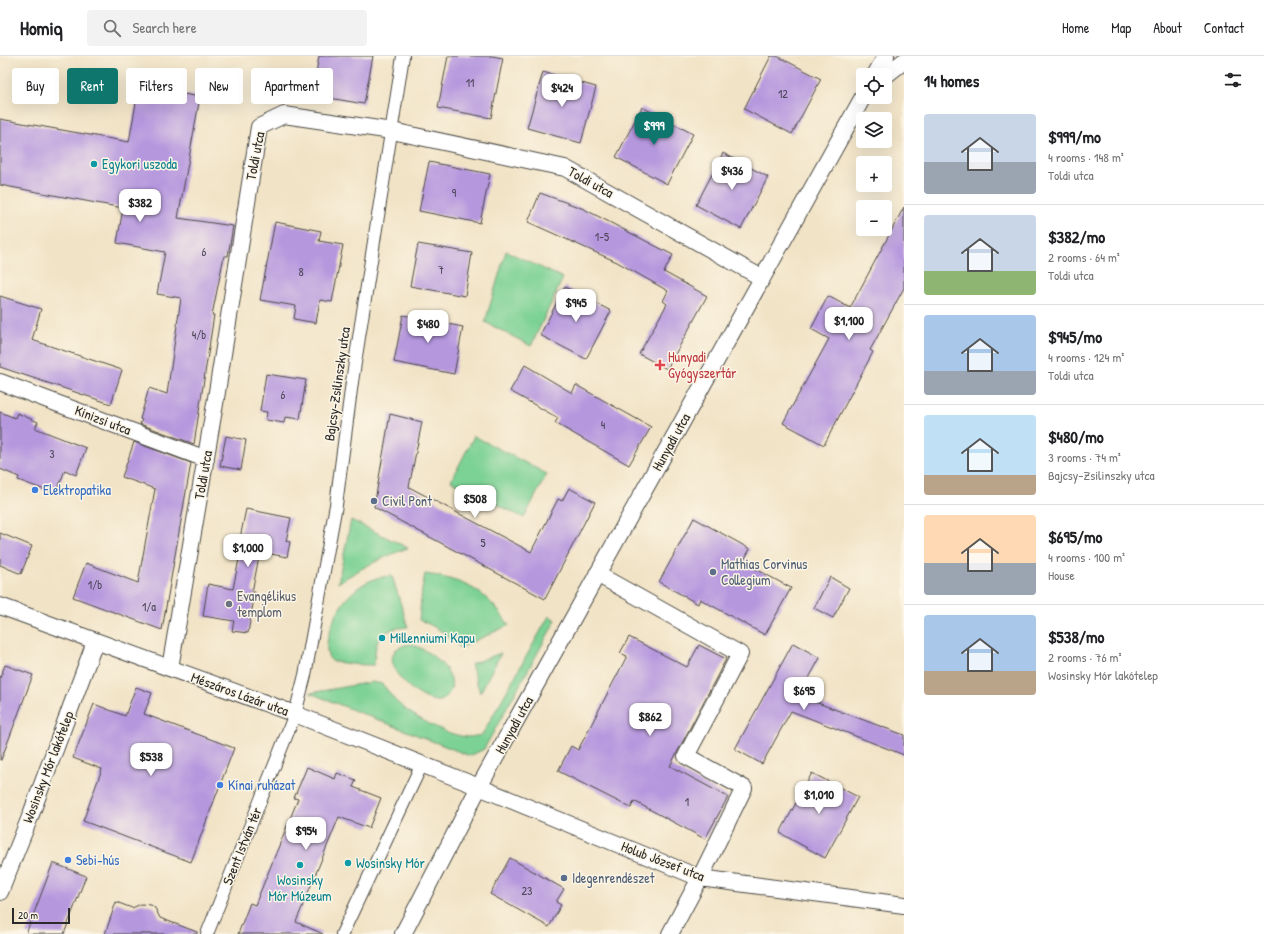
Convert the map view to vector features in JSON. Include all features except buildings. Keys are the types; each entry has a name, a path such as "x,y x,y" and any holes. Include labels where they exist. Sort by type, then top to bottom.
{"street":[{"name":"Bajcsy-Zsilinszky utca","path":"295,714 306,675 336,505 352,382 403,56"},
{"path":"879,68 886,56"},
{"path":"892,70 904,61"},
{"name":"Hunyadi utca","path":"479,787 859,104"},
{"name":"Toldi utca","path":"170,668 206,459 259,127 284,115 392,131 565,168 762,278"},
{"name":"Kinizsi utca","path":"0,382 206,459"},
{"path":"597,574 740,654 686,756 744,788 700,878 670,934"},
{"name":"Mészáros Lázár utca","path":"0,606 295,714 479,787"},
{"name":"Wosinsky Mór lakótelep","path":"0,892 30,817 95,642"},
{"name":"Szent István tér","path":"207,934 295,714"},
{"path":"342,934 422,764"},
{"path":"402,934 479,787"},
{"name":"Holub József utca","path":"479,787 700,878 904,905"}],"green space":[{"path":"506,251 563,278 531,346 485,322"},
{"path":"474,436 547,474 524,518 451,481"},
{"path":"351,520 408,548 372,563 338,583"},
{"path":"425,574 449,579 473,588 492,604 509,625 460,648 441,631 419,620"},
{"path":"392,576 408,627 391,630 381,637 376,648 374,665 345,663 331,660 327,650 327,643 334,618 340,607 348,597 367,582"},
{"path":"549,616 556,620 484,749 470,756 310,693 372,682 382,684 403,708 428,723 461,736 469,737 482,735"},
{"path":"412,644 426,651 441,663 451,678 452,685 449,693 440,701 434,701 419,694 405,683 395,671 392,661 395,650 404,645"},
{"path":"501,653 480,693 471,664"}],"place":[{"name":"Egykori uszoda","path":"94,164"},
{"name":"Hunyadi Gyógyszertár","path":"660,365"},
{"name":"Elektropatika","path":"35,490"},
{"name":"Civil Pont","path":"374,501"},
{"name":"Mathias Corvinus Collegium","path":"713,572"},
{"name":"Evangélikus templom","path":"229,604"},
{"name":"Millenniumi Kapu","path":"382,638"},
{"name":"Kínai ruházat","path":"220,785"},
{"name":"Sebi-hús","path":"68,860"},
{"name":"Wosinsky Mór","path":"348,863"},
{"name":"Wosinsky Mór Múzeum","path":"300,865"},
{"name":"Idegenrendészet","path":"564,878"}]}
